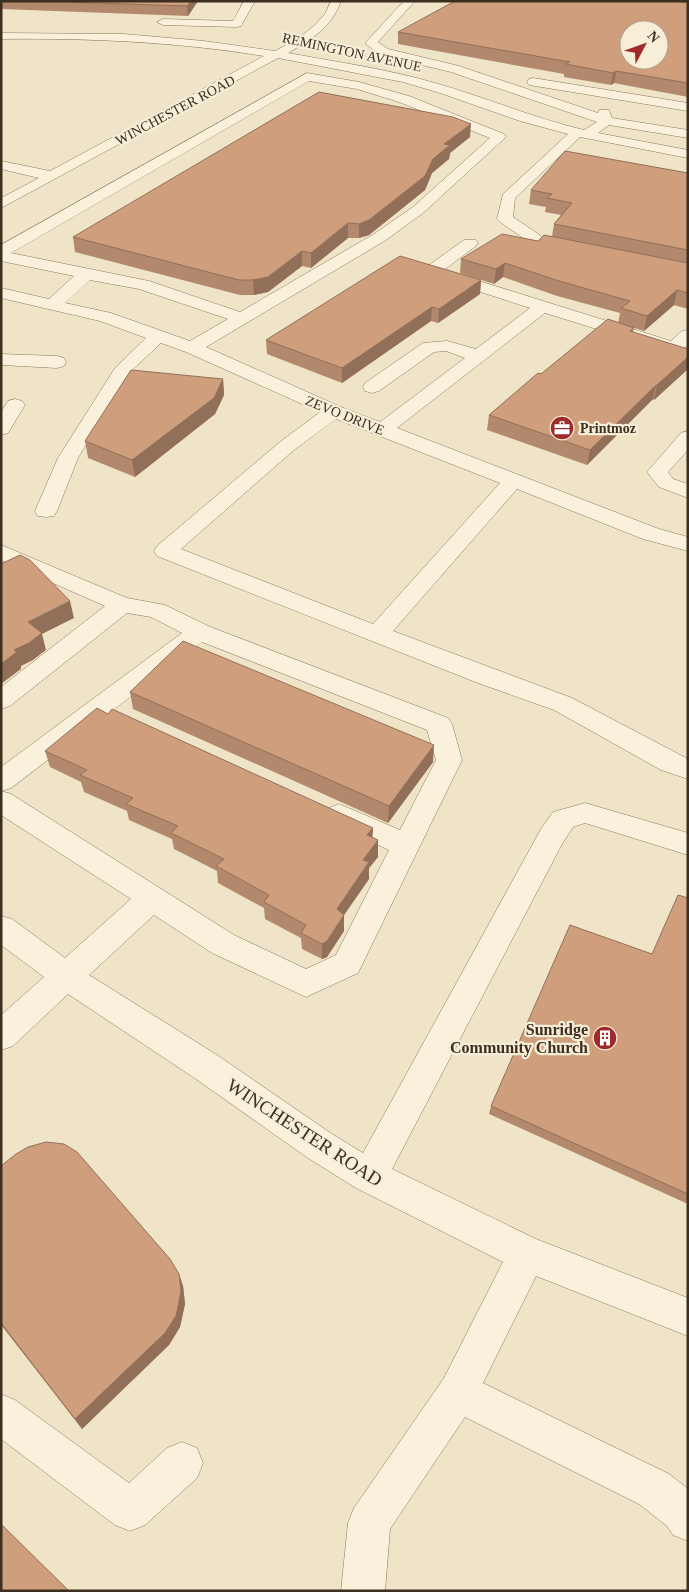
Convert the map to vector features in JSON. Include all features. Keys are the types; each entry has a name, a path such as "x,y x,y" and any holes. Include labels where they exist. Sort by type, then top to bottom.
{"street":[{"path":"155,21 237,24 250,1"},
{"name":"WINCHESTER ROAD","path":"1,204 280,54 322,26 332,15 336,1"},
{"path":"410,1 371,44 384,52 455,69 688,108"},
{"name":"REMINGTON AVENUE","path":"1,36 92,34 141,37 211,43 280,54 381,73 435,87 526,119 582,134 688,154"},
{"path":"455,69 606,121 637,119 688,121"},
{"path":"359,86 381,73"},
{"path":"1,252 307,77 359,86 404,99 500,137 418,210 388,231 192,348"},
{"path":"404,99 435,87"},
{"path":"288,88 307,91"},
{"path":"600,93 606,121"},
{"path":"637,119 646,100"},
{"path":"365,102 452,117"},
{"path":"637,119 688,134"},
{"path":"587,252 539,242 505,219 508,197 556,152 582,134 606,121"},
{"path":"556,152 575,156"},
{"path":"1,166 51,176"},
{"path":"470,243 431,271 674,348 688,336"},
{"path":"1,256 143,285 241,318"},
{"path":"53,305 86,274"},
{"name":"ZEVO DRIVE","path":"1,293 105,317 192,348 334,412 651,534 688,544"},
{"path":"382,430 542,307"},
{"path":"46,511 68,458 124,368 158,336"},
{"path":"372,387 429,347 448,346 478,356"},
{"path":"1,359 57,362"},
{"path":"1,429 15,405"},
{"path":"334,412 287,446 165,551 563,704 670,763 688,769"},
{"path":"688,437 657,472 666,483 688,492"},
{"path":"377,634 513,481"},
{"path":"1,552 122,605 157,610 199,632 439,724 449,760 347,964 306,984 223,944 1,801"},
{"path":"1,700 122,605"},
{"path":"1,782 199,632"},
{"path":"99,706 126,719"},
{"path":"316,805 407,846"},
{"path":"369,1176 550,837 563,819 585,813 688,844"},
{"path":"1,1036 152,898"},
{"name":"WINCHESTER ROAD","path":"1,928 65,976 205,1066 320,1146 369,1176 527,1254 688,1317"},
{"path":"363,1591 369,1523 458,1392 527,1254"},
{"path":"458,1392 654,1489 682,1511 688,1520"},
{"path":"1,1414 130,1510 182,1463"}],"building":[{"path":"34,1 191,1 187,6"},
{"path":"455,1 676,1 688,3 688,83 616,71 613,73 566,64 570,62 398,32"},
{"path":"319,92 453,117 471,124 444,144 450,145 433,159 425,176 369,220 359,224 348,223 311,253 302,251 268,277 239,280 73,237"},
{"path":"565,151 688,173 688,250 554,224 572,203 547,198 552,194 531,190"},
{"path":"502,234 538,241 544,235 688,263 688,293 677,290 647,316 621,308 630,301 559,281 505,263 496,269 461,259"},
{"path":"400,256 481,280 439,309 432,307 342,368 266,340"},
{"path":"608,319 634,328 630,331 688,349 688,357 656,385 590,450 489,415 538,373 541,374"},
{"path":"131,370 223,379 214,398 132,460 85,441"},
{"path":"20,555 30,560 70,601 28,622 42,633 29,643 14,650 17,652 1,664 1,564"},
{"path":"183,641 434,745 389,806 130,692"},
{"path":"97,708 108,714 112,709 373,828 367,835 378,840 363,860 369,862 337,909 344,915 327,941 322,944 301,933 306,925 264,902 269,895 216,866 224,859 171,833 178,826 126,804 133,798 80,775 87,770 45,751"},
{"name":"Sunridge Community Church","path":"678,895 688,898 688,1194 491,1106 570,925 652,954"},
{"path":"46,1142 64,1144 77,1152 170,1259 179,1274 181,1292 176,1316 165,1333 75,1419 1,1323 1,1166 28,1147"},
{"path":"1,1524 69,1591 1,1591"}],"place":[{"name":"Printmoz","path":"562,428"},
{"name":"Sunridge Community Church","path":"605,1038"}]}
